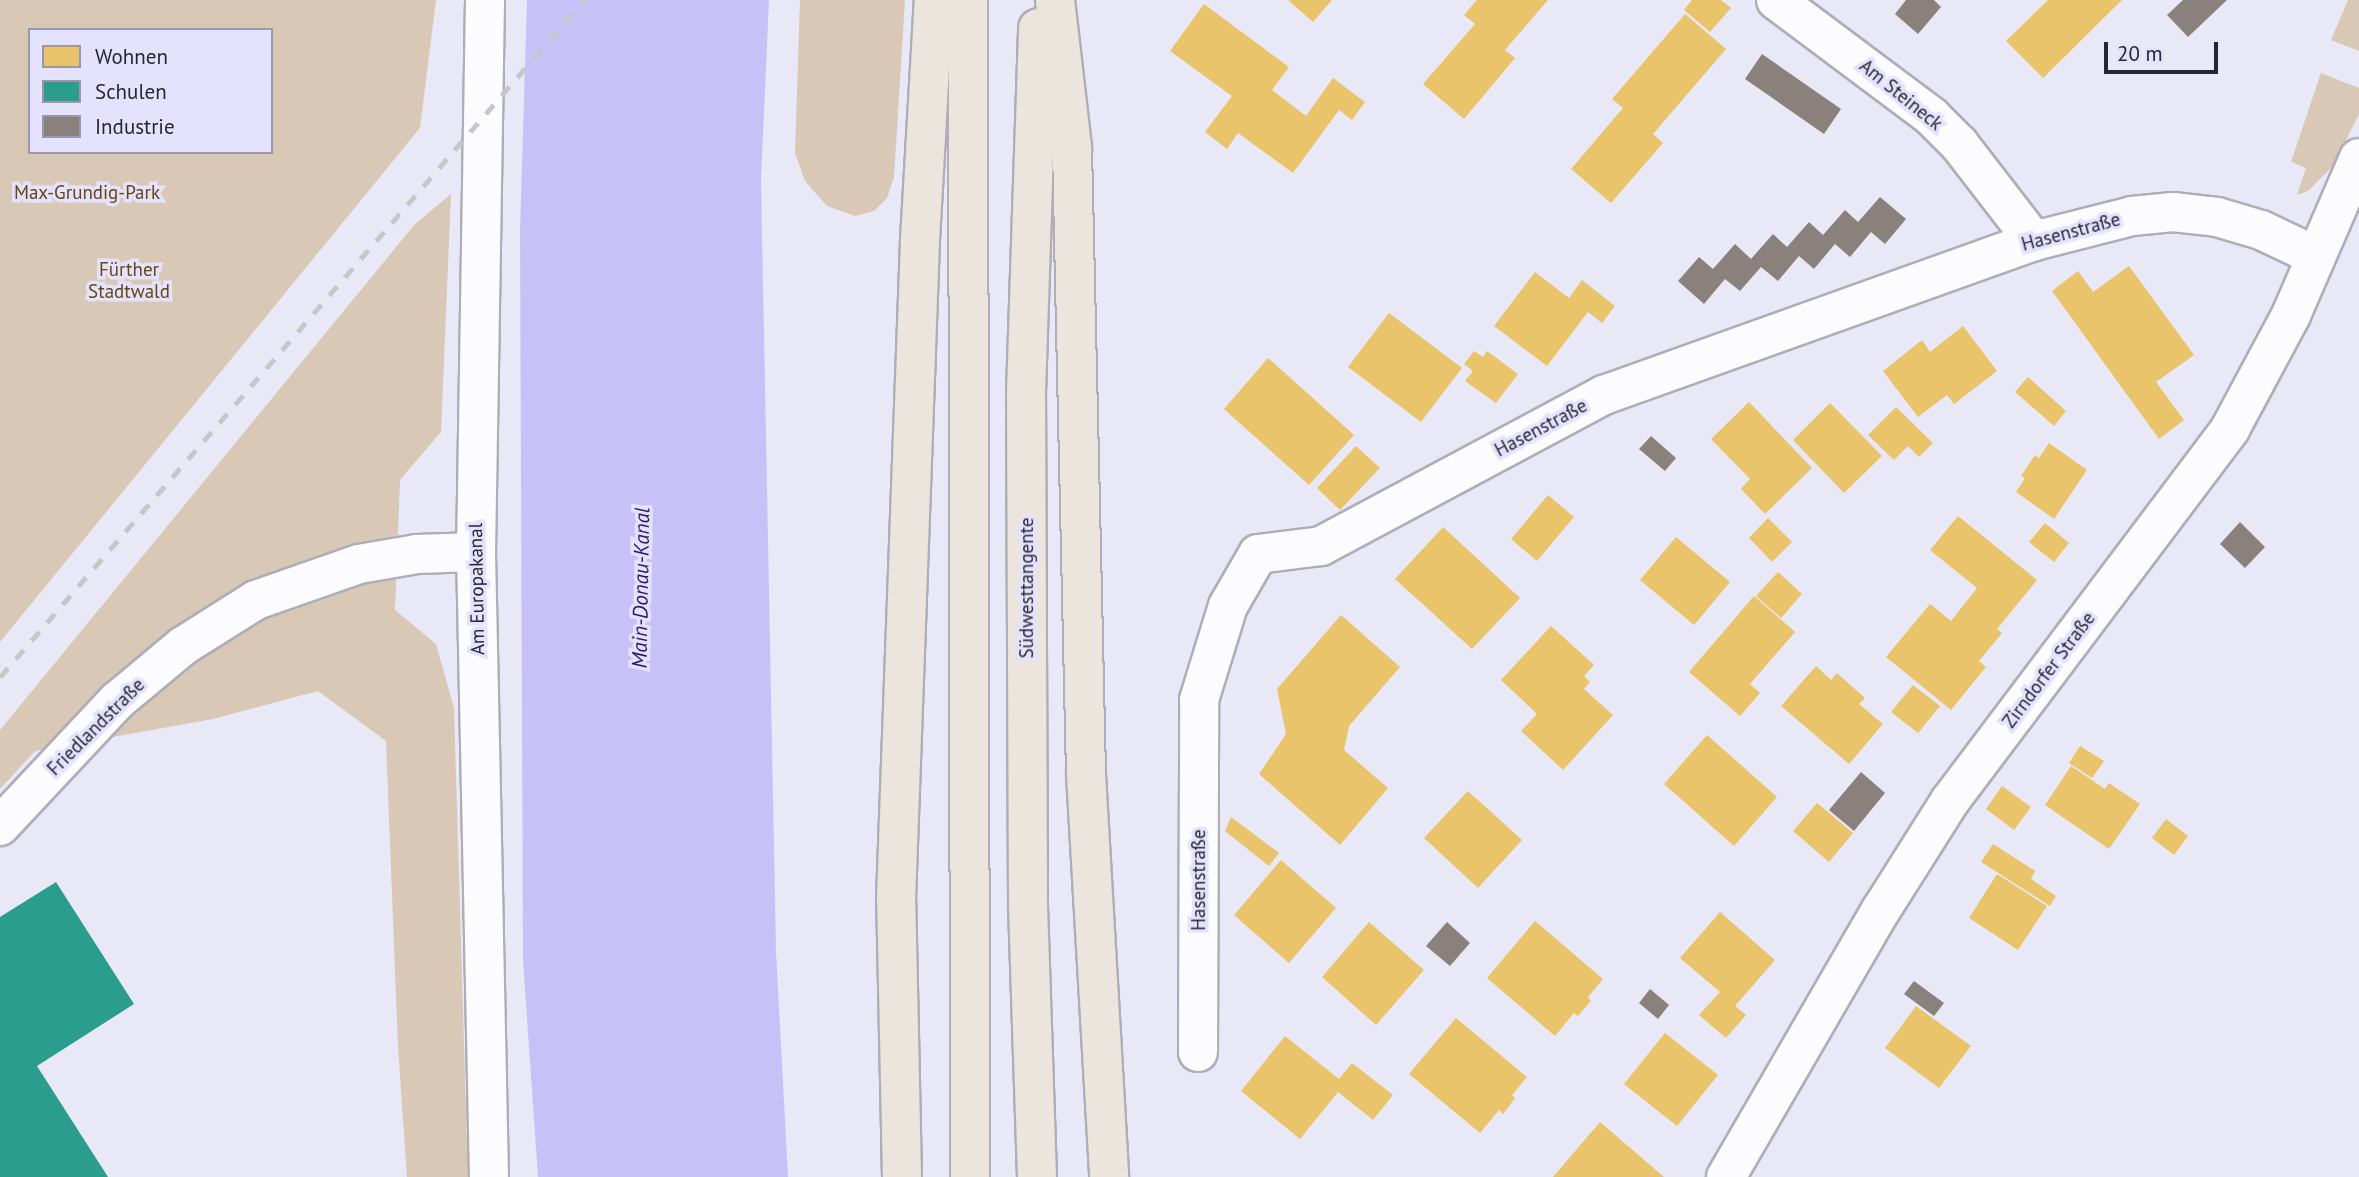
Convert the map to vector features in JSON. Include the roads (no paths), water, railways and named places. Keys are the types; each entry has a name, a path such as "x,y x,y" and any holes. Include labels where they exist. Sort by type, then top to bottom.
{"highway":[{"path":"902,1177 897,860 920,240 934,0"},
{"path":"968,0 970,1177"},
{"name":"Südwesttangente","path":"1037,1177 1028,903 1026,393 1039,0"},
{"path":"1055,0 1072,148 1086,775 1109,1177"}],"main road":[{"name":"Am Europakanal","path":"485,0 476,552 489,1177"},
{"name":"Am Steineck","path":"1776,0 1931,116 1959,144 2034,241"},
{"name":"Zirndorfer Straße","path":"1726,1177 1881,910 1950,801 2230,429 2291,315 2359,158"},
{"name":"Hasenstraße","path":"1198,1052 1199,700 1228,606 1258,554 1321,546 1604,395 2034,241 2132,216 2173,212 2217,217 2261,230 2316,256"},
{"name":"Friedlandstraße","path":"0,827 117,701 183,646 256,600 359,564 417,554 476,552"}],"water":[{"name":"Main-Donau-Kanal","path":"527,0 769,0 761,179 776,951 788,1177 538,1177 523,961 520,231"}],"railway":[{"path":"0,677 584,0"}],"park label":[{"name":"Max-Grundig-Park","path":"87,193"},
{"name":"Fürther Stadtwald","path":"129,281"}]}
